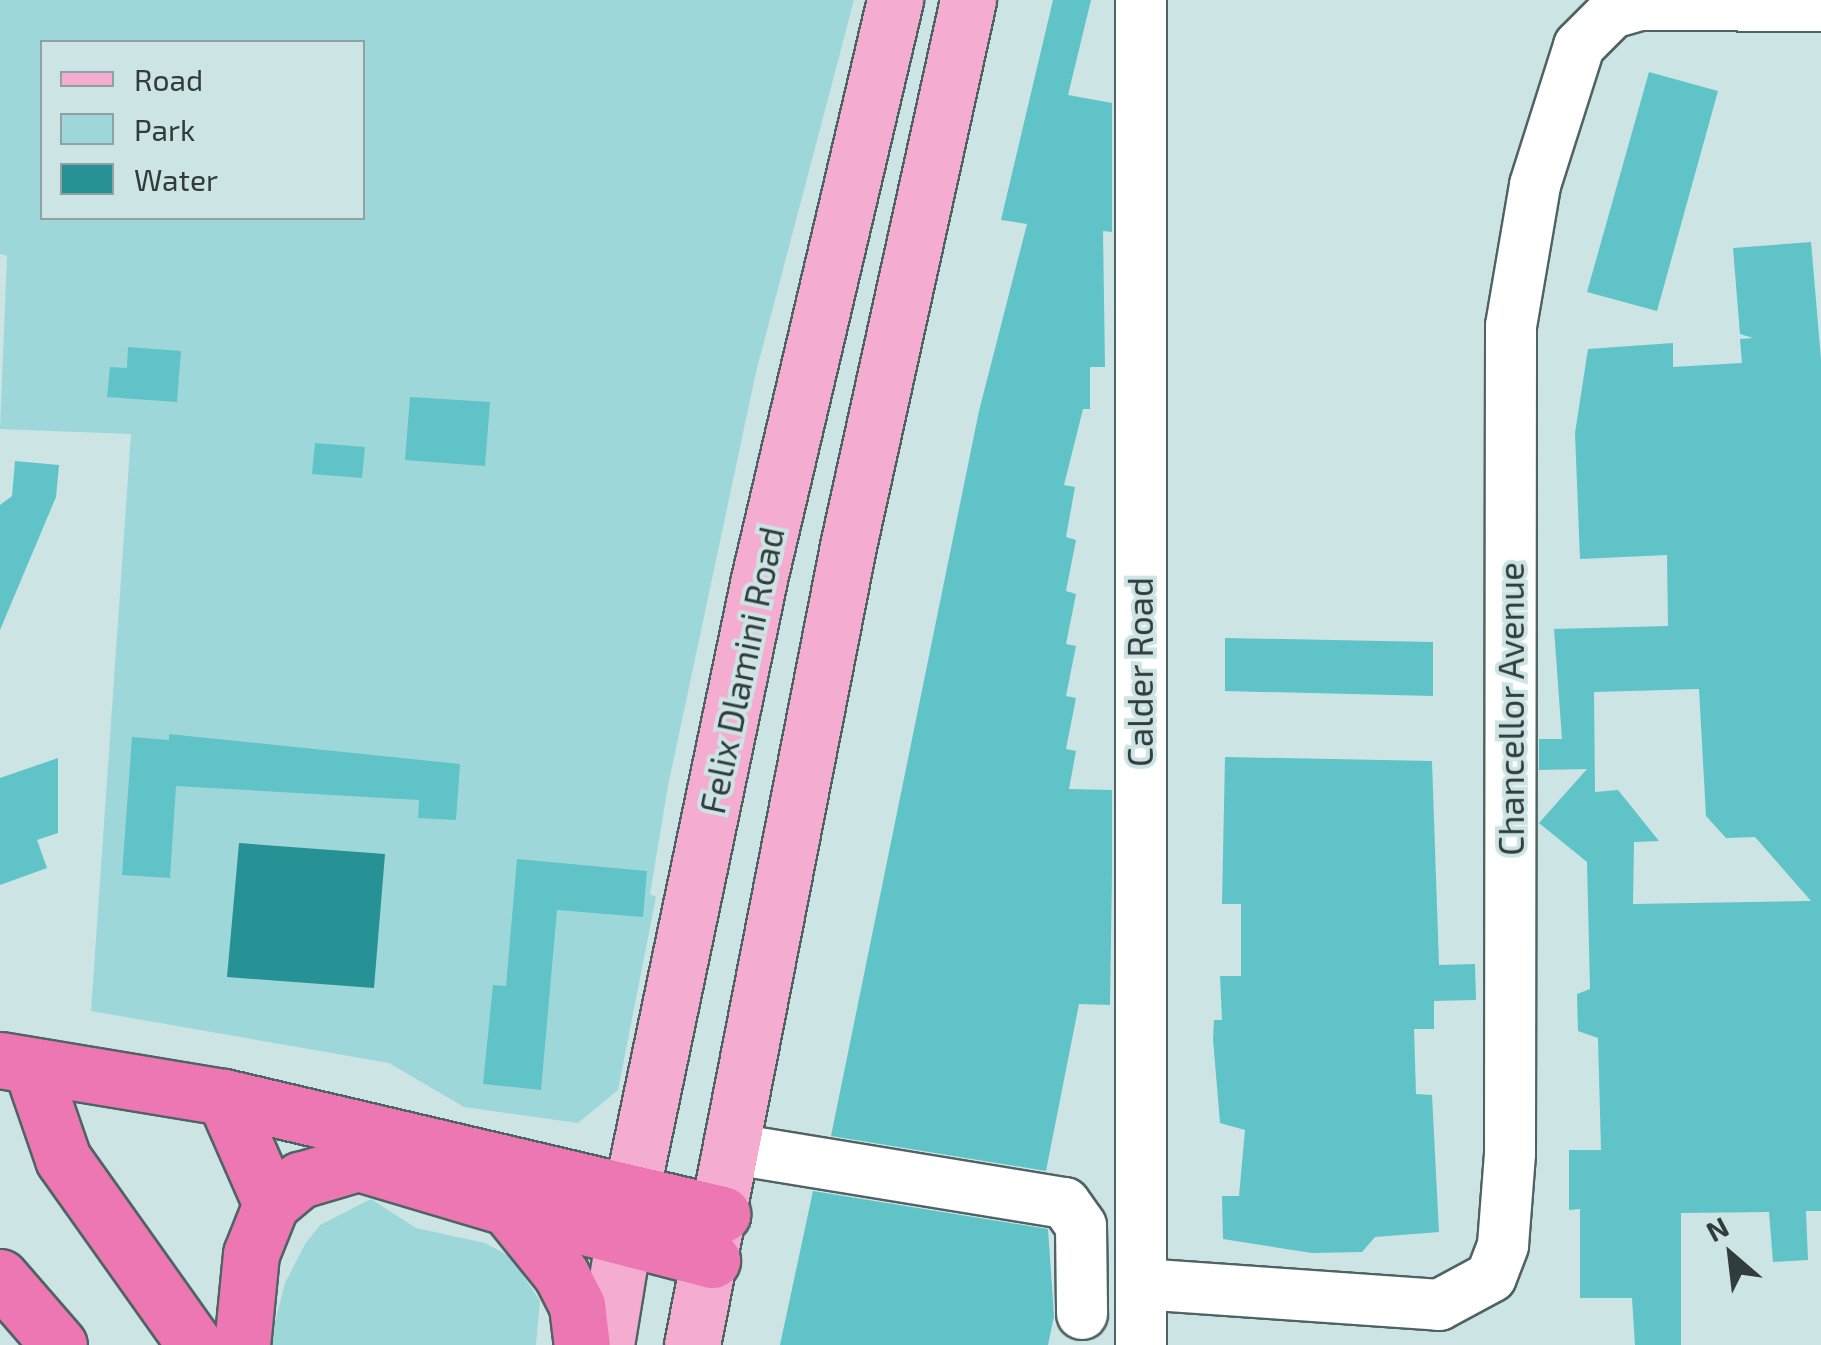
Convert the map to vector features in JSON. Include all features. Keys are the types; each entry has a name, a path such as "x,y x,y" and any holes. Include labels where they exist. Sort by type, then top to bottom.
{"highway":[{"path":"10,1054 224,1097 627,1215 717,1237"},
{"path":"10,1054 63,1159 195,1345"},
{"path":"224,1097 272,1204"},
{"path":"242,1345 251,1254 272,1204 300,1180 358,1163 507,1207 627,1215"},
{"path":"507,1207 561,1274 577,1306 582,1345"},
{"path":"0,1276 59,1345"}],"main road":[{"name":"Felix Dlamini Road","path":"606,1345 627,1215 759,579 895,0"},
{"path":"692,1345 717,1237 848,546 968,0"}],"street":[{"name":"Calder Road","path":"1141,0 1141,1345"},
{"name":"Chancellor Avenue","path":"1141,1284 1439,1305 1491,1276 1503,1245 1510,1152 1511,326 1535,185 1579,46 1612,14 1640,6 1821,6"},
{"path":"734,1149 1065,1202 1081,1226 1082,1314"}],"green space":[{"path":"0,0 854,0 756,372 668,786 650,894 656,897 618,1090 578,1123 464,1107 389,1063 91,1011 131,434 0,429 7,256 0,254"},
{"path":"371,1199 416,1228 485,1243 511,1257 540,1301 536,1345 269,1345 285,1283 305,1244 320,1225"}],"water":[{"path":"239,843 385,854 374,988 227,977"}],"building":[{"path":"1053,0 1091,0 1068,95 1112,103 1112,232 1103,231 1105,367 1090,367 1090,409 1083,409 1064,485 1075,487 1066,537 1076,540 1066,591 1076,594 1066,644 1076,646 1066,696 1076,698 1066,749 1076,751 1069,789 1112,790 1112,872 1110,1005 1079,1004 1046,1171 831,1136 979,411 1027,224 1001,220"},
{"path":"1649,72 1718,91 1657,311 1587,292"},
{"path":"1811,242 1821,359 1821,1211 1806,1211 1808,1260 1773,1262 1769,1212 1681,1213 1681,1345 1635,1345 1632,1298 1580,1298 1580,1209 1569,1210 1569,1150 1601,1150 1598,1038 1578,1031 1577,994 1590,989 1587,862 1539,823 1587,769 1539,770 1539,739 1562,739 1554,629 1668,626 1667,555 1580,559 1575,433 1588,349 1673,343 1673,367 1742,363 1740,339 1753,338 1740,334 1733,248","holes":["1699,689 1706,816 1726,838 1755,837 1811,901 1633,904 1634,842 1659,841 1618,790 1595,792 1594,692"]},
{"path":"128,347 181,351 177,402 107,397 110,367 127,368"},
{"path":"410,397 490,402 485,466 405,460"},
{"path":"315,443 365,447 362,478 312,474"},
{"path":"15,461 59,465 56,497 0,630 0,505 12,496"},
{"path":"1225,638 1433,642 1433,696 1225,691"},
{"path":"169,734 460,764 456,820 418,818 419,800 176,786 170,878 122,875 132,737 169,740"},
{"path":"1225,757 1432,761 1439,965 1475,964 1476,1000 1434,1001 1434,1029 1414,1029 1416,1094 1432,1095 1439,1232 1375,1237 1362,1252 1312,1253 1223,1239 1222,1196 1239,1196 1245,1130 1220,1123 1213,1039 1214,1020 1222,1020 1220,976 1241,976 1241,904 1222,904"},
{"path":"58,758 58,833 37,840 47,868 0,885 0,778"},
{"path":"517,859 647,871 643,917 557,910 541,1090 483,1084 493,985 506,986"},
{"path":"813,1191 1048,1229 1054,1316 1048,1345 780,1345"}]}
